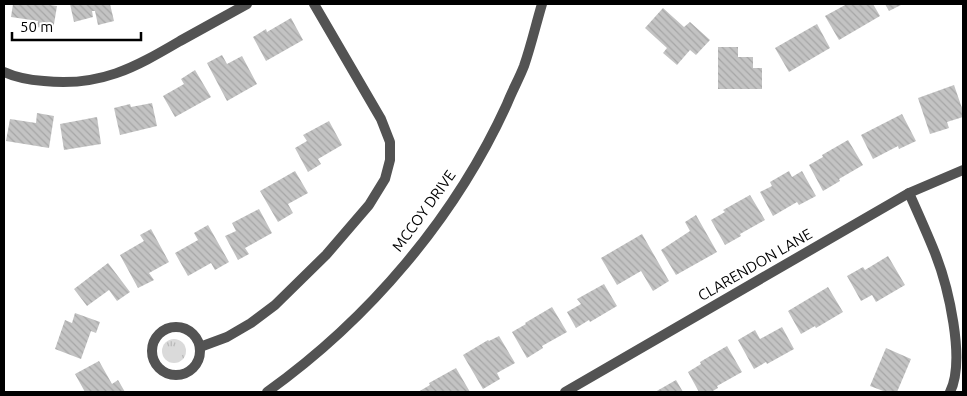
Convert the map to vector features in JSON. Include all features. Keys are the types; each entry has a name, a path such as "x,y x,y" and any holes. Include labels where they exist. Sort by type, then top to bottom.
{"street":[{"path":"4,72 18,78 56,82 81,82 110,76 124,72 148,60 247,4"},
{"path":"200,347 227,337 251,324 275,305 326,255 368,205 385,179 390,160 390,142 381,119 314,4"},
{"name":"MCCOY DRIVE","path":"267,392 291,375 358,316 405,263 450,206 491,139 524,66 542,4"},
{"name":"CLARENDON LANE","path":"565,392 909,193 963,170"},
{"path":"909,193 936,254 947,293 956,349 954,383 950,392"},
{"path":"178,327 186,329 193,334 198,340 200,347 198,363 186,373 178,375 163,371 154,359 152,351 158,336 163,331 178,327"}],"green space":[{"path":"174,339 182,343 186,351 182,359 174,363 166,359 162,351 166,343"}],"building":[{"path":"13,4 57,6 53,30 37,27 38,21 11,17"},
{"path":"70,4 110,4 114,21 98,25 95,11 92,11 93,17 74,22"},
{"path":"847,4 873,4 880,16 839,40 825,16"},
{"path":"885,4 903,4 889,11"},
{"path":"663,8 684,27 690,22 710,40 696,55 690,50 677,65 663,53 667,48 645,28"},
{"path":"291,18 303,40 266,61 253,37 266,29 267,32"},
{"path":"817,24 830,48 789,72 775,48"},
{"path":"718,47 738,47 738,57 753,57 753,68 762,68 762,89 718,89"},
{"path":"222,55 227,64 242,56 257,84 227,101 207,63"},
{"path":"195,70 211,97 175,117 163,96 184,84 181,79"},
{"path":"954,85 963,111 963,117 947,122 949,128 930,134 918,98"},
{"path":"152,103 157,126 120,135 114,108 130,104 131,107"},
{"path":"37,113 54,116 49,148 6,141 10,119 36,123"},
{"path":"902,114 916,141 899,149 898,146 873,159 861,135"},
{"path":"97,117 101,144 64,150 60,124"},
{"path":"329,121 342,145 318,159 321,164 308,172 295,148 307,141 303,135"},
{"path":"848,140 863,165 823,191 809,165"},
{"path":"295,171 308,193 288,204 293,213 278,222 260,191"},
{"path":"789,171 792,177 802,171 816,196 799,205 797,202 773,216 760,192 772,186 770,182"},
{"path":"750,195 765,220 725,245 711,220 725,212 723,210"},
{"path":"259,209 272,233 245,248 249,254 238,260 225,236 236,231 232,223"},
{"path":"696,215 717,252 676,275 661,250 690,231 685,222"},
{"path":"208,225 229,262 215,270 211,263 188,276 175,253 198,240 194,233"},
{"path":"151,229 169,262 149,273 154,280 138,288 120,255 144,241 140,235"},
{"path":"642,234 669,281 653,291 641,271 617,285 601,258"},
{"path":"888,256 905,285 876,302 872,295 861,301 847,276 863,267 865,270"},
{"path":"108,263 130,292 117,301 109,290 87,306 74,289"},
{"path":"604,284 617,306 576,328 567,312 581,304 577,299"},
{"path":"828,287 843,312 816,328 815,326 801,334 788,311"},
{"path":"552,307 567,332 542,346 543,348 527,358 512,332"},
{"path":"75,313 100,322 96,333 91,331 81,359 55,349 65,320 72,323"},
{"path":"782,327 794,349 754,369 738,340 755,330 760,339"},
{"path":"499,336 515,363 497,373 500,379 483,389 463,355 488,340"},
{"path":"727,346 742,372 717,386 718,388 711,392 699,392 688,372 701,364 700,362"},
{"path":"886,348 911,359 897,392 886,392 870,386"},
{"path":"99,361 112,384 118,380 125,392 85,392 75,374"},
{"path":"456,368 470,392 418,392 430,385 429,383"},
{"path":"676,380 683,392 655,392"}]}
